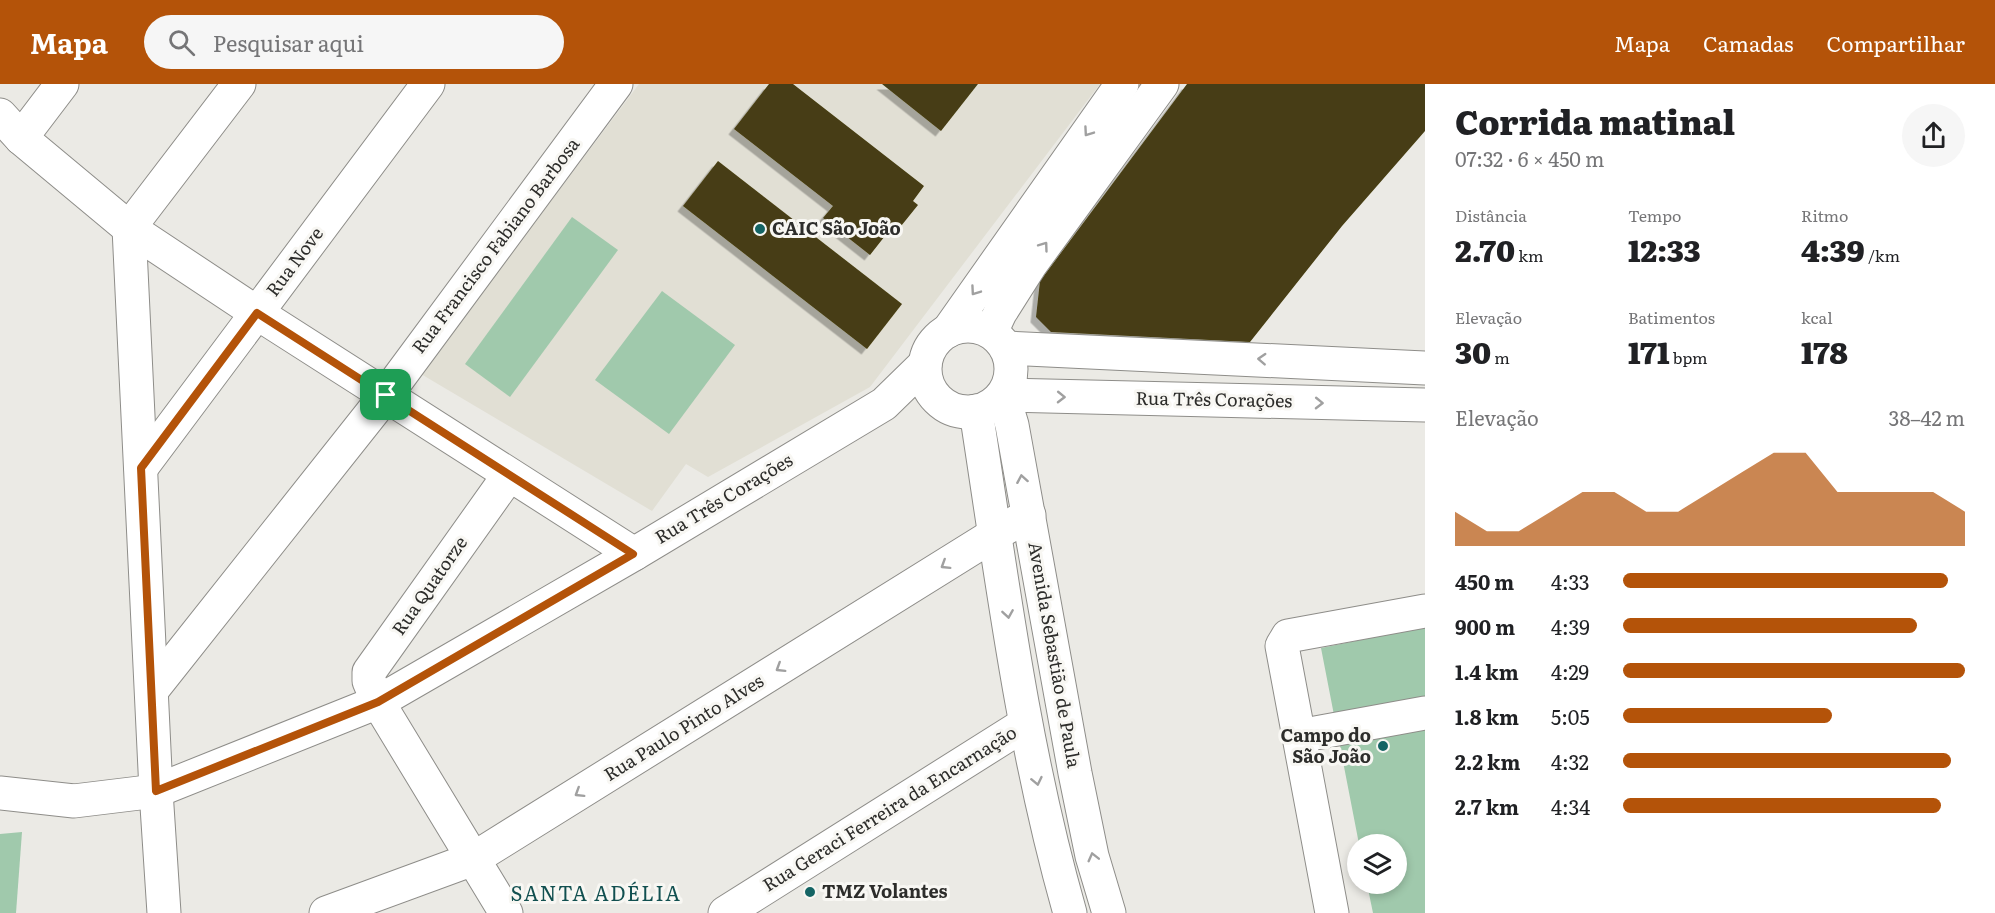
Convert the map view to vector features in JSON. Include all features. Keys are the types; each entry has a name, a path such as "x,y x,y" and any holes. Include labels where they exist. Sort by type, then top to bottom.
{"street":[{"path":"62,84 10,127 129,228 257,313 633,554"},
{"path":"164,913 129,228 238,84"},
{"name":"Rua Nove","path":"141,468 428,84"},
{"name":"Rua Francisco Fabiano Barbosa","path":"152,690 386,395 616,84"},
{"path":"1122,84 948,330 932,345 925,364 928,384 939,401 950,408 963,412 989,403 1010,380 1012,364 999,340 1000,313 1031,264 1162,84"},
{"path":"948,330 970,325 999,340 1425,368"},
{"name":"Rua Três Corações","path":"0,793 74,801 156,791 378,702 633,554 884,404 925,364"},
{"name":"Rua Três Corações","path":"884,404 939,401"},
{"name":"Rua Três Corações","path":"989,403 1425,405"},
{"name":"Avenida Sebastião de Paula","path":"989,403 1012,425 1075,773 1092,856 1109,913"},
{"name":"Avenida Sebastião de Paula","path":"989,403 995,534 1025,724 1052,851 1070,913"},
{"name":"Rua Quatorze","path":"378,702 369,681 369,672 509,475"},
{"name":"Rua Paulo Pinto Alves","path":"326,913 473,859 1029,515"},
{"path":"1332,913 1282,646 1288,636 1425,610"},
{"path":"378,702 506,913"},
{"path":"1299,736 1425,713"},
{"name":"Rua Geraci Ferreira da Encarnação","path":"725,913 1025,724"}],"shaded area":[{"name":"CAIC São João","path":"639,84 1100,84 870,387 708,477 686,464 652,511 421,374"}],"green space":[{"path":"572,217 618,250 510,397 465,364"},
{"path":"662,291 735,345 669,434 595,380"},
{"name":"Campo do São João","path":"1425,627 1425,913 1373,913 1369,894 1407,894 1407,834 1357,834 1321,648"},
{"path":"22,832 16,913 0,913 0,834"}],"building":[{"path":"769,84 793,84 924,186 913,201 918,205 897,231 892,227 870,255 823,218 833,206 734,129"},
{"path":"882,84 978,84 941,131"},
{"path":"1187,84 1425,84 1425,131 1342,226 1250,342 1051,332 1036,317 1040,281"},
{"path":"718,161 902,304 867,349 683,206"}],"place":[{"name":"CAIC São João","path":"760,229"},
{"name":"Campo do São João","path":"1383,746"},
{"name":"TMZ Volantes","path":"810,892"}],"district":[{"name":"SANTA ADÉLIA","path":"596,894"}],"route":[{"path":"257,313 386,395 633,554 378,702 156,791 141,468 257,313"}]}
